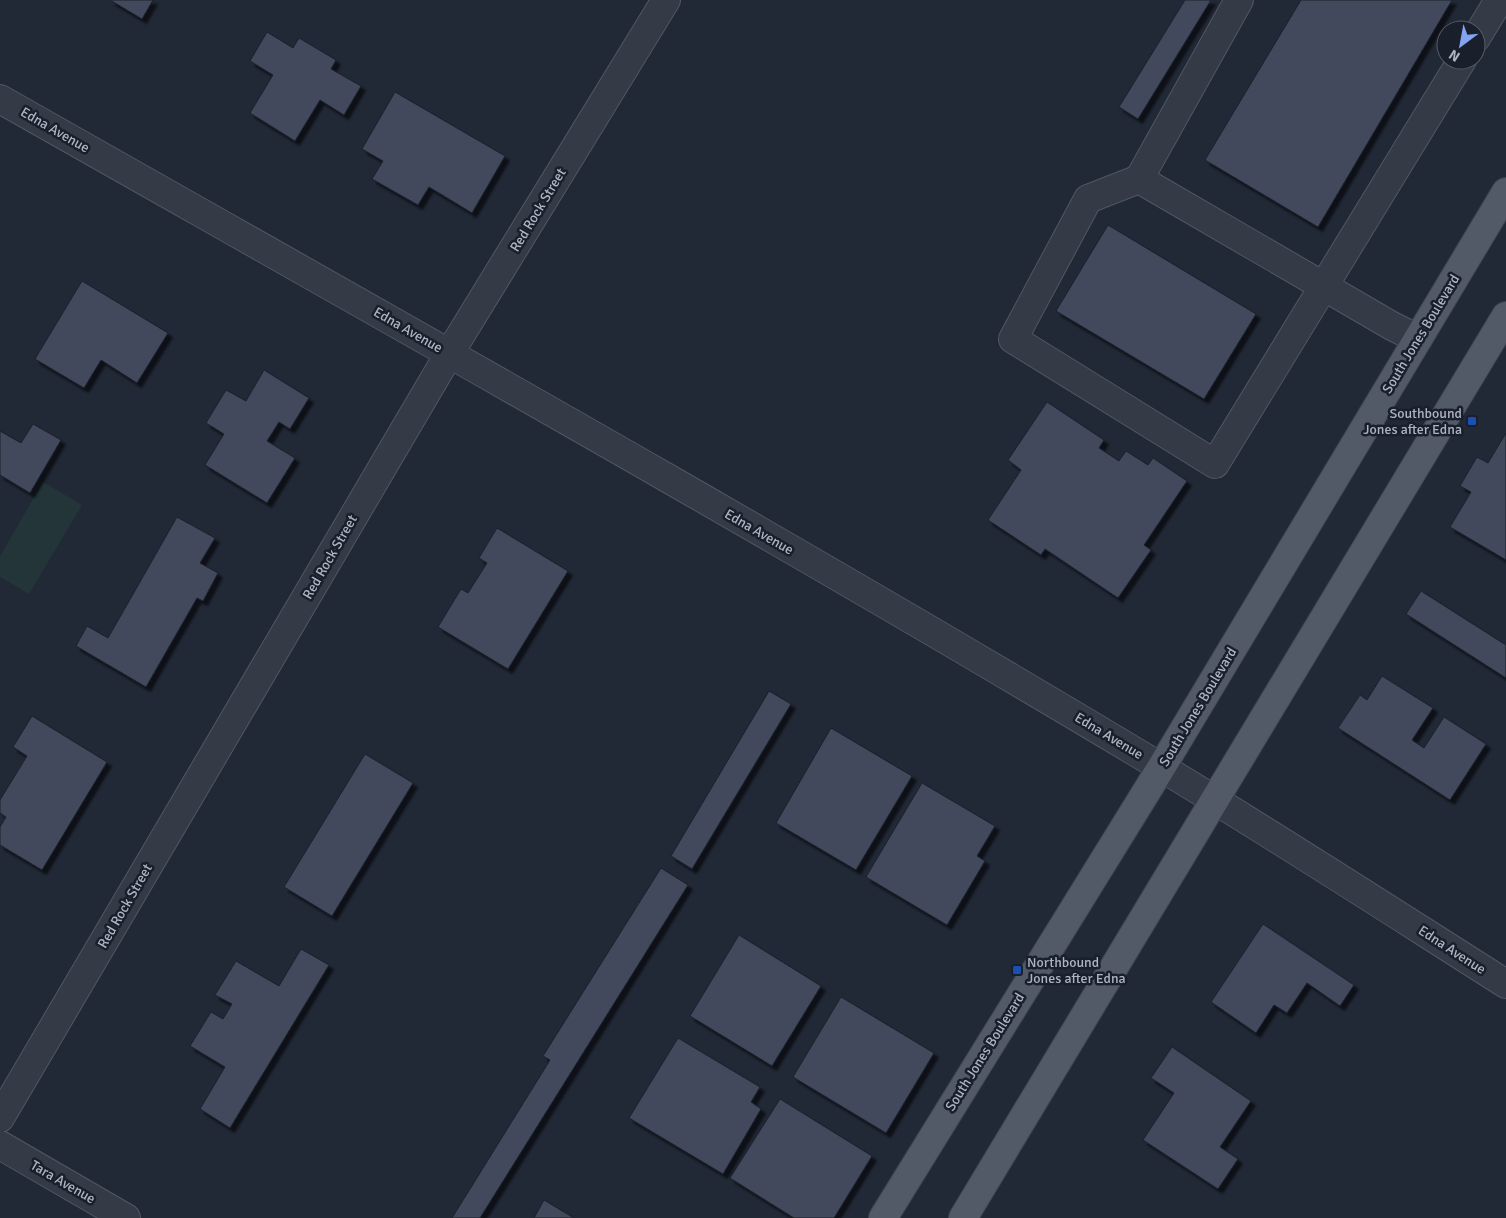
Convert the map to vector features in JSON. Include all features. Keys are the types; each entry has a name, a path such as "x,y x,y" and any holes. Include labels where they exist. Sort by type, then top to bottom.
{"main road":[{"name":"South Jones Boulevard","path":"883,1218 1161,768 1506,192"},
{"path":"963,1218 1506,316"}],"street":[{"name":"Red Rock Street","path":"0,1118 450,354 666,0"},
{"path":"1239,0 1139,179 1088,199 1013,339 1215,464 1456,70"},
{"path":"1486,21 1499,0"},
{"name":"Edna Avenue","path":"0,98 889,607 1214,800 1506,984"},
{"path":"1139,179 1418,339"},
{"name":"Tara Avenue","path":"0,1145 126,1218"}],"shaded area":[{"path":"43,482 82,505 29,594 0,577 0,556"}],"building":[{"path":"110,0 153,0 142,19"},
{"path":"1185,0 1211,0 1138,119 1119,107"},
{"path":"1301,0 1452,0 1440,20 1436,20 1436,27 1318,227 1205,160"},
{"path":"267,32 293,48 299,38 336,60 331,69 361,86 344,115 320,100 295,141 250,113 273,75 250,61"},
{"path":"395,92 505,156 472,213 429,187 418,205 372,179 383,161 362,149"},
{"path":"1108,225 1256,314 1204,399 1056,311"},
{"path":"82,281 168,333 137,383 101,360 84,388 35,359"},
{"path":"264,370 309,398 290,429 279,422 267,441 295,458 267,503 205,465 224,434 206,423 226,390 246,401"},
{"path":"1047,402 1104,440 1099,448 1119,461 1126,451 1148,465 1153,458 1187,481 1144,545 1151,550 1118,598 1045,549 1041,555 988,520 1021,470 1008,460"},
{"path":"33,424 61,440 30,493 0,475 0,431 21,443"},
{"path":"1506,433 1506,560 1450,527 1471,492 1460,486 1477,457 1488,463"},
{"path":"177,517 215,538 200,563 218,573 203,601 197,598 146,687 76,646 87,626 108,638"},
{"path":"497,528 568,571 508,669 438,627 461,589 468,593 487,563 479,558"},
{"path":"1421,591 1506,645 1506,678 1406,614"},
{"path":"1382,676 1433,708 1412,740 1424,748 1444,717 1486,744 1450,800 1338,728 1360,695 1367,700"},
{"path":"769,691 791,704 692,869 671,856"},
{"path":"32,716 107,762 42,870 0,845 0,827 6,817 0,813 0,800 27,756 13,747"},
{"path":"831,728 912,776 856,870 776,823"},
{"path":"365,754 413,783 332,916 284,887"},
{"path":"922,783 995,826 977,856 985,861 947,925 866,877"},
{"path":"661,868 688,885 480,1218 452,1218 550,1060 543,1056"},
{"path":"1263,924 1354,985 1340,1006 1307,983 1287,1013 1274,1005 1256,1033 1211,1002"},
{"path":"739,935 821,986 772,1066 690,1016"},
{"path":"301,949 329,965 230,1128 200,1109 225,1067 190,1046 211,1012 223,1019 232,1004 215,995 236,961 279,986"},
{"path":"841,997 934,1053 886,1133 793,1077"},
{"path":"678,1038 760,1087 751,1102 761,1109 723,1174 629,1118"},
{"path":"1172,1047 1251,1101 1220,1147 1238,1159 1218,1189 1143,1140 1174,1093 1151,1078"},
{"path":"780,1099 872,1156 834,1218 794,1218 730,1178"},
{"path":"544,1200 574,1218 534,1218"}],"place":[{"name":"Southbound Jones after Edna","path":"1472,421"},
{"name":"Northbound Jones after Edna","path":"1017,970"}]}
